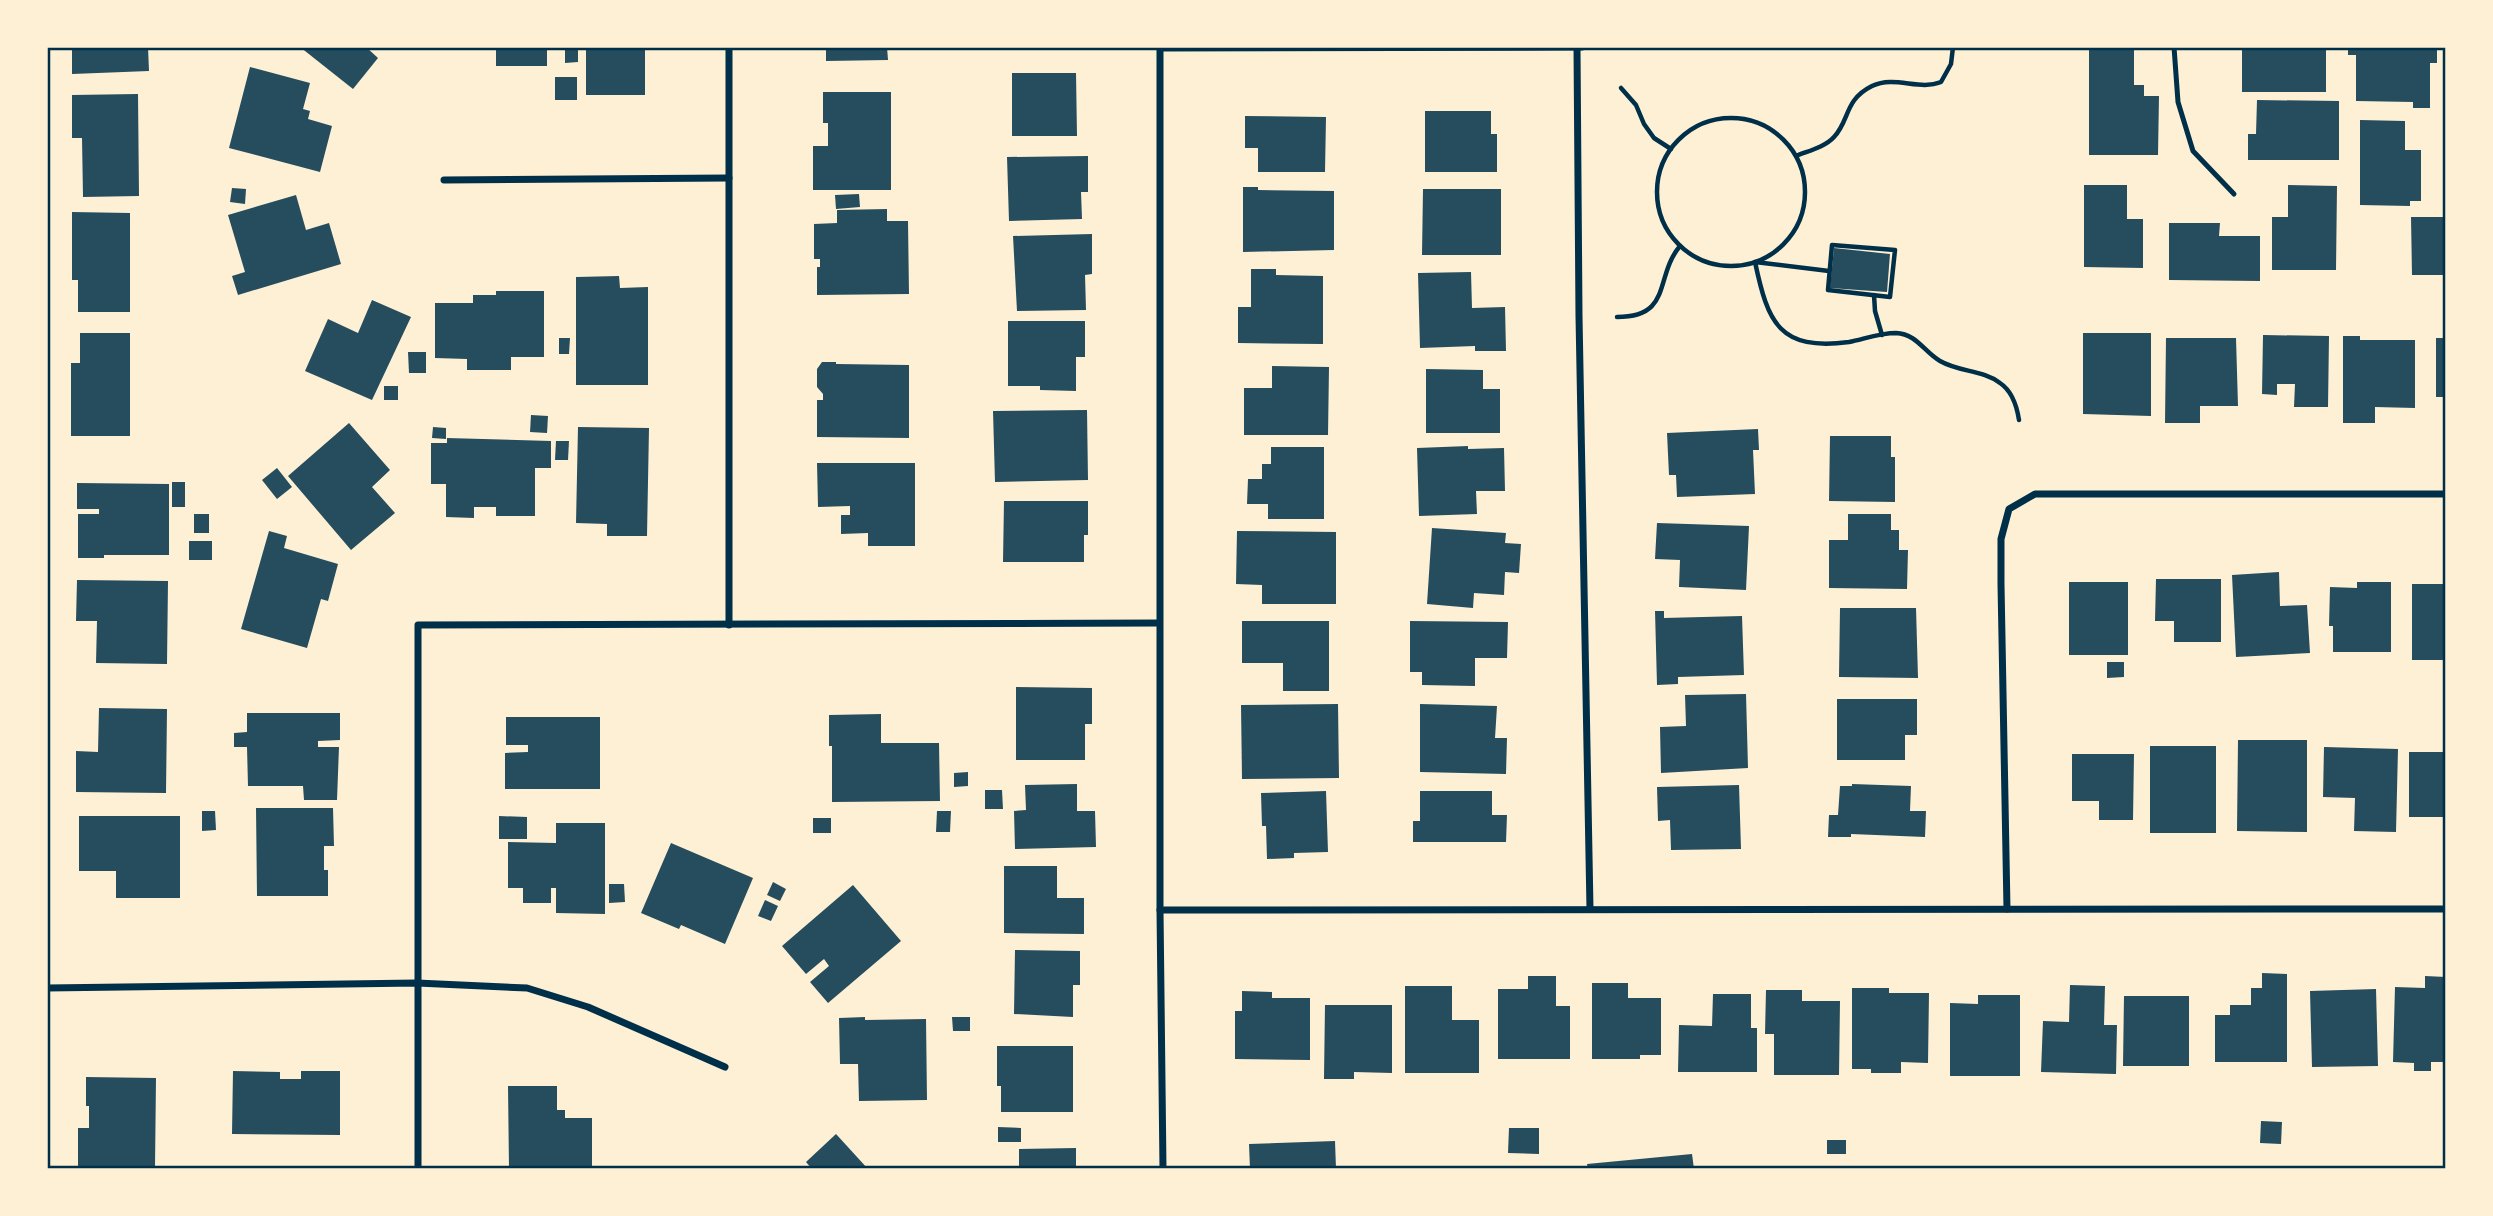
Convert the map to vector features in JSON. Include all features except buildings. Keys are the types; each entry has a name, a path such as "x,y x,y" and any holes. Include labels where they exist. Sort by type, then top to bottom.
{"street":[{"path":"729,47 729,625"},
{"path":"1163,1169 1159,623 1160,48 1578,47 1579,344 1590,909"},
{"path":"444,180 729,178"},
{"path":"2007,909 2001,539 2009,509 2035,494 2446,494"},
{"path":"418,1169 418,625 1159,623"},
{"path":"1160,910 2446,909"},
{"path":"47,988 417,983 527,988 588,1007 725,1068"}],"lane":[{"path":"2174,47 2178,102 2193,151 2234,194"}],"path":[{"path":"1796,156 1833,139 1852,104 1861,93 1872,87 1893,82 1923,86 1941,82 1951,64 1953,47"},
{"path":"1621,88 1636,106 1654,138 1671,149"},
{"path":"1734,117 1754,121 1774,129 1796,156 1800,165 1805,202 1799,219 1790,238 1755,262 1744,265 1715,265 1698,259 1681,246 1665,225 1658,204 1661,168 1671,149 1694,127 1716,119 1734,117"},
{"path":"1832,244 1895,250 1891,297 1828,290 1829,271 1832,244"},
{"path":"1617,317 1643,312 1655,306 1670,263 1681,246"},
{"path":"1755,262 1829,271"},
{"path":"1755,262 1760,289 1771,317 1794,339 1810,344 1827,344 1900,333 1913,337 1937,360 1952,367 1990,376 2003,384 2011,395 2019,420"},
{"path":"1874,295 1882,335"}]}
